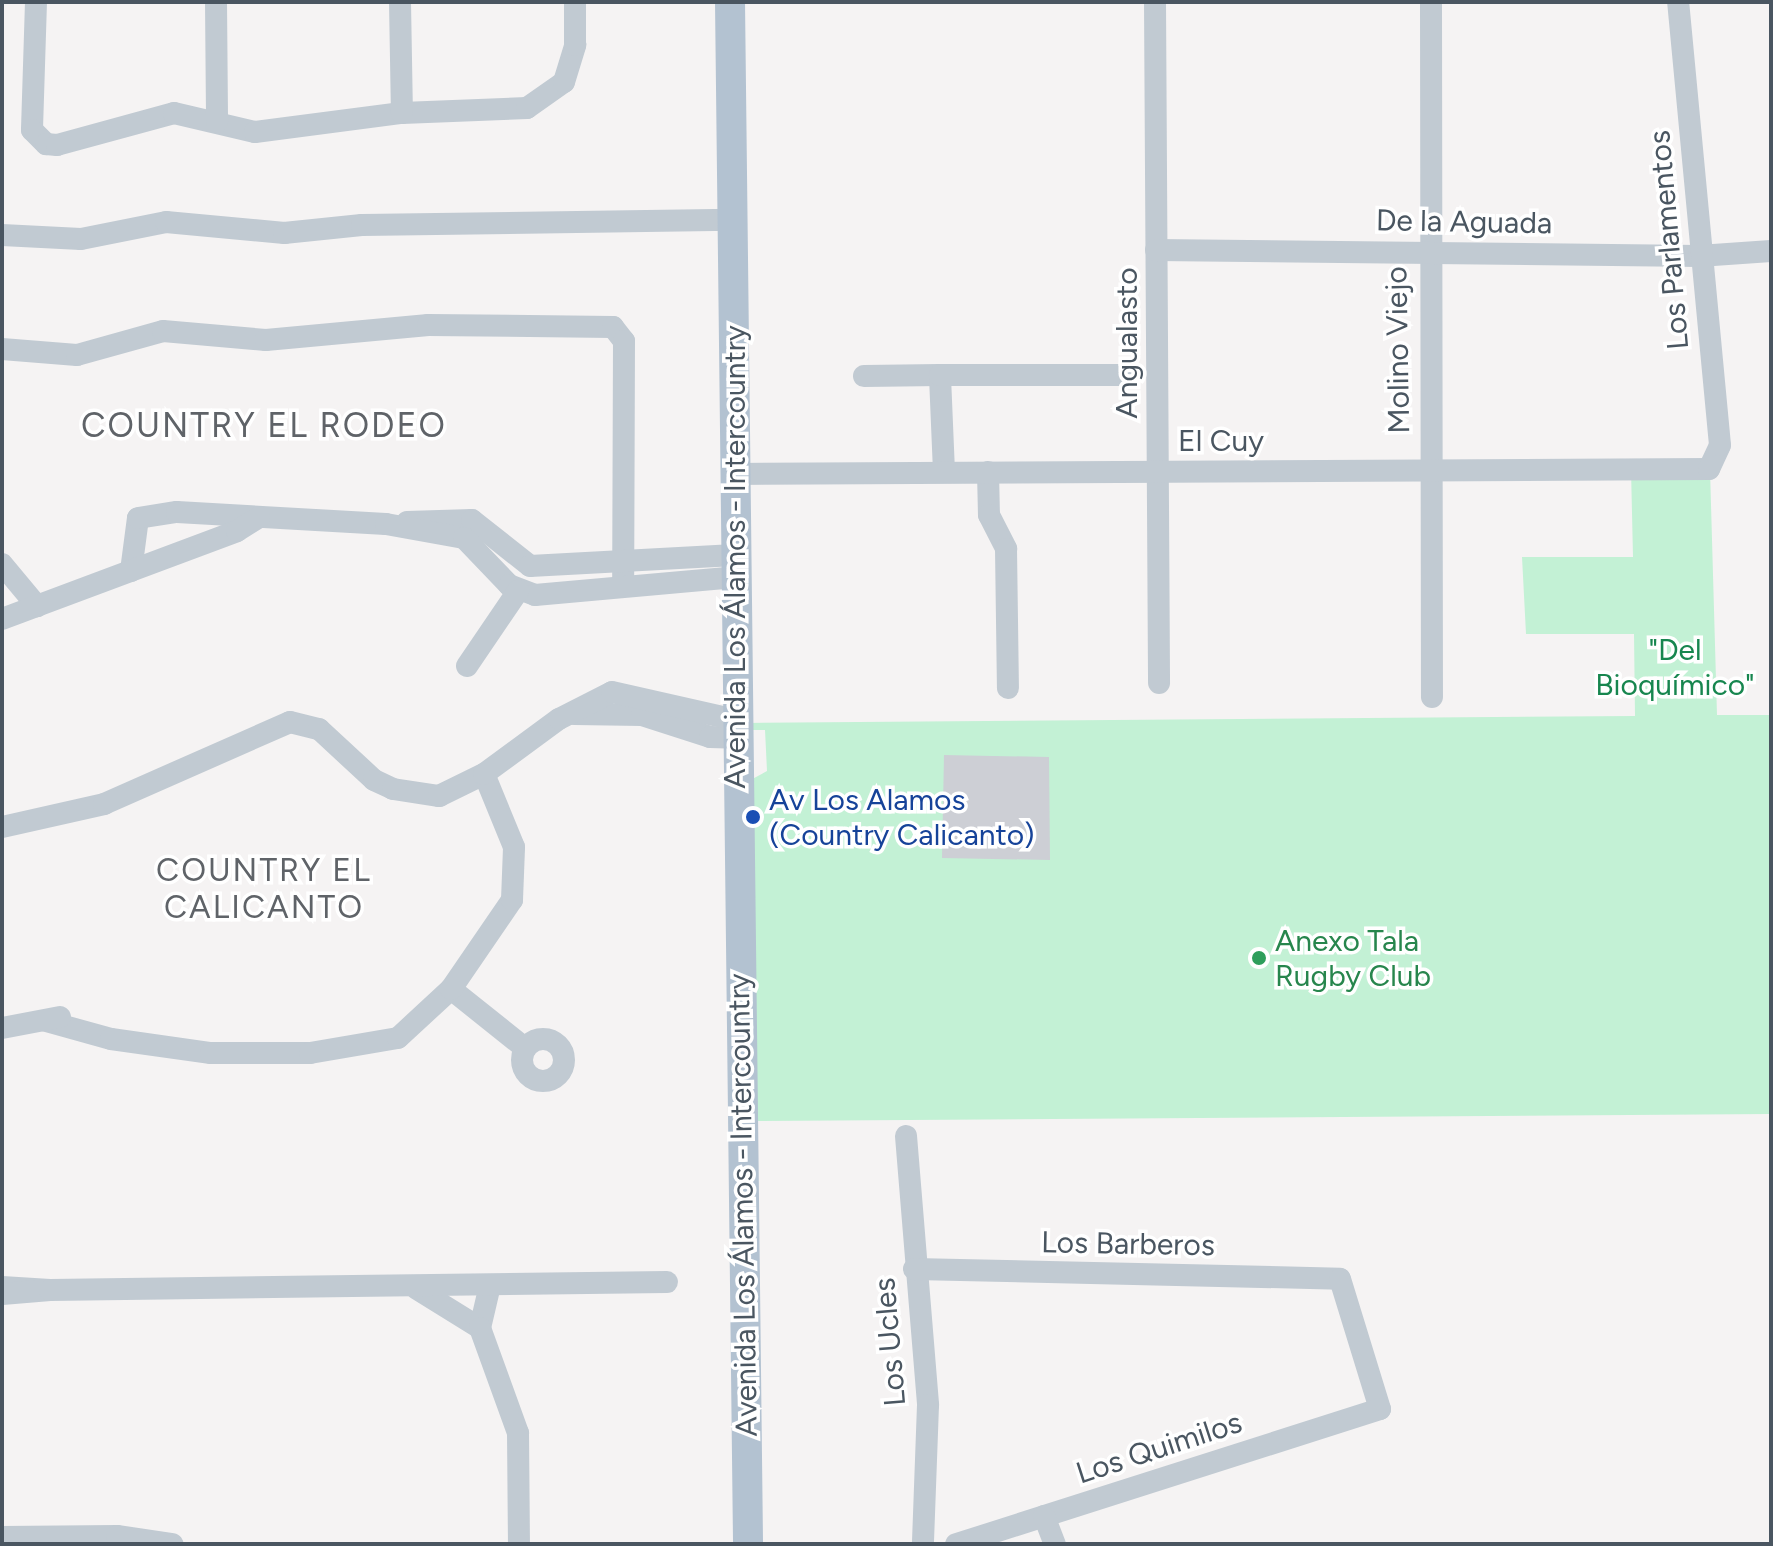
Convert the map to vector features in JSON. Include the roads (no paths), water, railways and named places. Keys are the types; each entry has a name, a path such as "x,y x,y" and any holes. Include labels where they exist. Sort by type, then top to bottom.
{"main road":[{"name":"Avenida Los Álamos - Intercountry","path":"730,2 736,729 748,1544"}],"street":[{"path":"36,2 30,118 36,138 57,145 174,113 265,131 402,113 508,113 550,98 572,64 575,2"},
{"path":"216,2 217,122"},
{"path":"400,2 402,113"},
{"name":"Angualasto","path":"1155,2 1159,683"},
{"name":"Molino Viejo","path":"1431,2 1427,251 1432,697"},
{"name":"Los Parlamentos","path":"1678,2 1699,256 1720,445 1709,469"},
{"path":"2,235 81,239 166,222 284,233 362,225 732,220"},
{"name":"De la Aguada","path":"1156,250 1699,256 1771,251"},
{"path":"2,349 77,355 163,331 266,340 428,325 613,327 624,341 623,584"},
{"path":"940,375 944,472"},
{"path":"864,376 1123,375"},
{"name":"El Cuy","path":"734,474 1709,469"},
{"path":"988,472 989,515 1006,549 1008,688"},
{"path":"131,571 142,515 259,517 386,524 473,542 518,591"},
{"path":"386,524 460,516 487,528 516,561 530,566 622,561 735,566"},
{"path":"2,619 131,571 259,517"},
{"path":"2,564 37,606"},
{"path":"518,591 623,584 735,566"},
{"path":"467,666 518,591"},
{"path":"2,827 104,804 290,722 319,729 374,780 393,789 439,796 484,774 565,716 622,691 736,729"},
{"path":"2,1028 46,1021 211,1053 364,1049 416,1028 451,989 512,900 514,847 484,774"},
{"path":"451,989 525,1048"},
{"name":"Los Ucles","path":"906,1136 914,1269 928,1405 923,1544"},
{"name":"Los Barberos","path":"914,1269 1340,1279 1380,1409"},
{"path":"2,1294 50,1290 667,1282"},
{"path":"490,1285 480,1328 518,1433 519,1544"},
{"path":"413,1286 480,1328"},
{"path":"2,1287 50,1290"},
{"name":"Los Quimilos","path":"956,1544 1380,1409"},
{"path":"1044,1516 1055,1544"},
{"path":"2,1537 117,1536 172,1544"}],"place":[{"name":"Av Los Alamos (Country Calicanto)","path":"753,817"},
{"name":"Anexo Tala Rugby Club","path":"1259,958"}],"district":[{"name":"COUNTRY EL RODEO","path":"264,426"},
{"name":"COUNTRY EL CALICANTO","path":"264,890"}],"park label":[{"name":"\"Del Bioquímico\"","path":"1675,667"}]}
